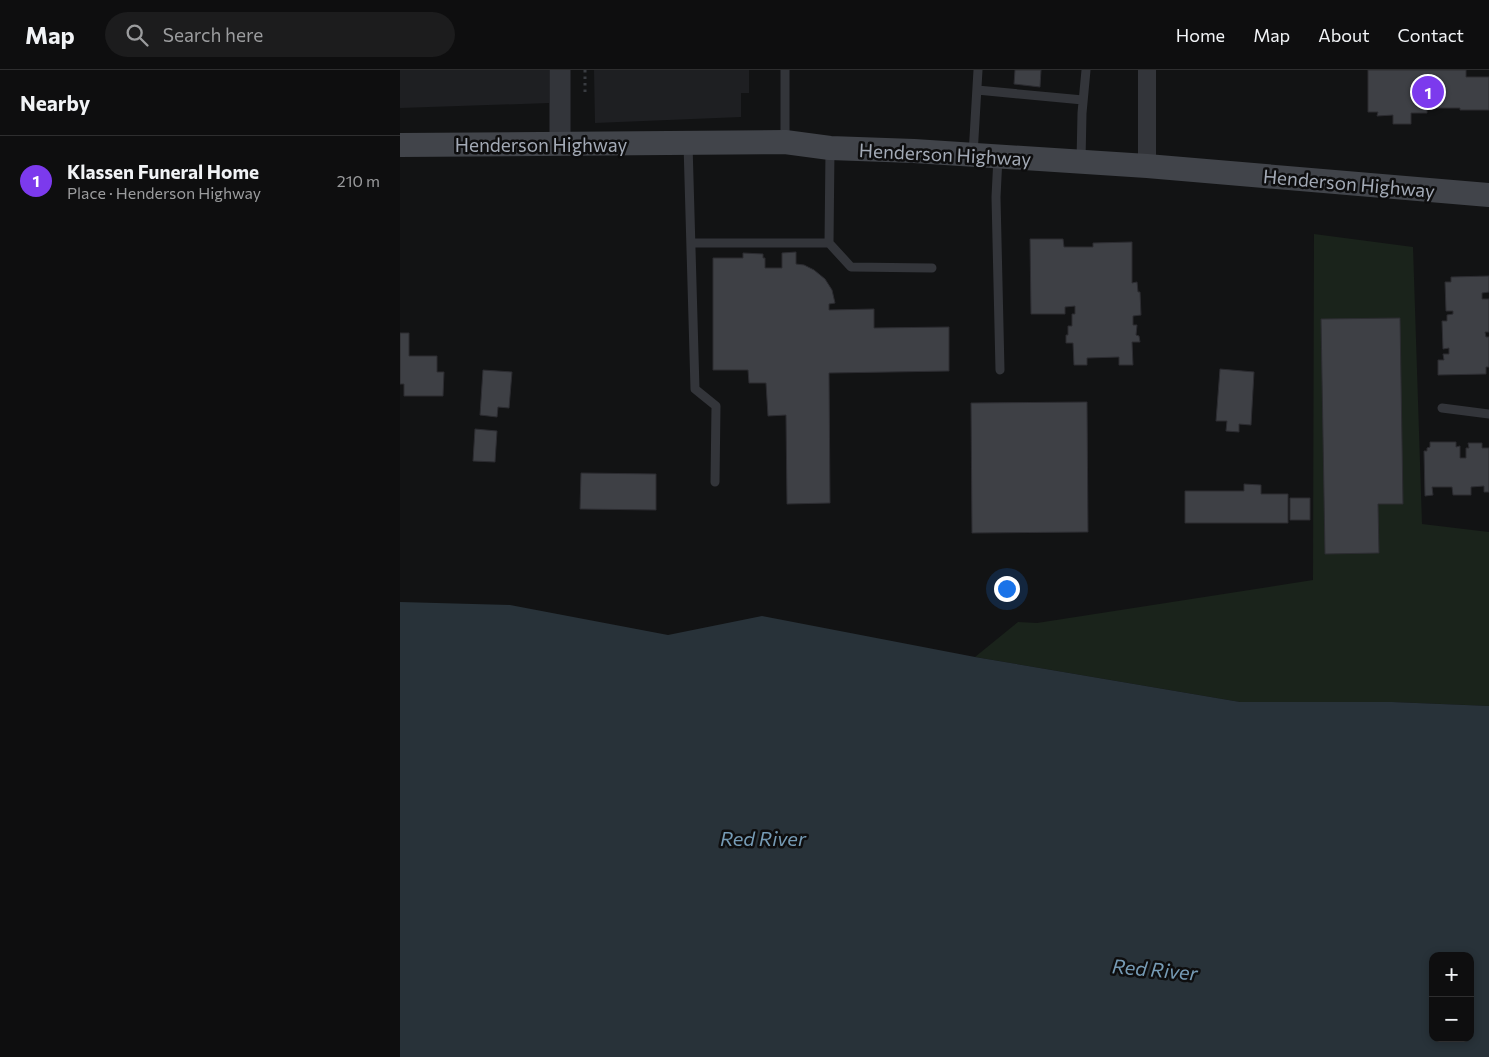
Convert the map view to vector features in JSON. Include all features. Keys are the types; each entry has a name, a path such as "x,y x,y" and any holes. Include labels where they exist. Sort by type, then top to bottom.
{"main road":[{"name":"Henderson Highway","path":"400,145 785,142 830,148 1147,166 1489,195"}],"street":[{"path":"560,70 560,144"},
{"path":"1147,70 1147,166"}],"lane":[{"path":"785,70 785,142"},
{"path":"973,155 978,70"},
{"path":"1081,162 1086,70"},
{"path":"977,90 1083,100"},
{"path":"688,144 695,389 716,406 715,482"},
{"path":"830,148 829,243 851,267 932,268"},
{"path":"998,157 996,198 1000,370"},
{"path":"691,243 829,243"},
{"path":"1442,408 1489,414"}],"path":[{"path":"585,70 586,94"}],"shaded area":[{"path":"400,70 549,70 549,103 400,108"},
{"path":"594,70 749,70 749,93 741,93 741,117 595,123"},
{"path":"1314,234 1413,247 1422,524 1489,532 1489,706 1392,702 1240,702 975,657 1018,622 1037,623 1313,580"}],"water":[{"name":"Red River","path":"400,602 510,605 668,635 762,616 975,657 1240,702 1392,702 1489,706 1489,1057 400,1057"}],"building":[{"path":"1015,70 1041,70 1040,87 1014,84"},
{"path":"1368,70 1466,70 1466,77 1489,77 1489,110 1427,108 1427,113 1411,113 1411,124 1393,124 1393,115 1377,116 1378,112 1368,112"},
{"path":"1030,239 1063,239 1064,247 1093,247 1093,243 1132,242 1132,283 1137,282 1138,292 1140,292 1141,315 1133,316 1133,325 1137,325 1136,335 1139,336 1140,342 1132,342 1133,365 1119,365 1119,357 1087,358 1087,365 1074,365 1073,343 1066,343 1066,335 1068,335 1068,326 1072,326 1072,314 1075,314 1075,306 1065,307 1065,314 1031,314"},
{"path":"796,252 796,264 804,265 814,270 825,279 832,290 835,303 829,304 829,310 874,309 874,328 949,327 949,371 829,373 830,503 787,504 786,415 768,416 766,383 749,383 748,370 713,370 713,258 743,258 743,253 763,254 765,268 782,268 782,253"},
{"path":"1489,276 1489,292 1482,293 1482,299 1489,299 1489,332 1485,332 1486,337 1489,337 1489,367 1486,367 1486,374 1438,375 1438,360 1444,360 1443,354 1449,354 1449,348 1443,349 1442,321 1447,321 1447,315 1453,314 1453,311 1446,311 1445,282 1451,282 1451,277"},
{"path":"1400,318 1403,504 1378,504 1379,553 1325,554 1321,319"},
{"path":"400,333 409,333 409,356 437,356 437,372 444,372 443,396 404,396 404,384 400,384"},
{"path":"1220,369 1254,372 1251,425 1239,424 1239,432 1226,431 1227,421 1216,421"},
{"path":"483,370 512,372 509,408 498,407 497,417 480,415"},
{"path":"1087,402 1088,532 972,533 971,403"},
{"path":"475,429 497,431 495,462 473,461"},
{"path":"1430,442 1456,442 1456,447 1460,446 1460,458 1466,458 1466,448 1469,448 1468,443 1482,443 1482,448 1489,448 1489,492 1484,492 1484,486 1471,487 1471,495 1453,495 1452,487 1432,487 1433,495 1425,496 1424,451 1427,451 1427,448 1430,447"},
{"path":"581,473 656,474 656,510 580,509"},
{"path":"1244,484 1261,485 1261,494 1288,494 1288,523 1185,523 1185,491 1244,491"},
{"path":"1290,498 1310,498 1310,520 1290,520"}],"place":[{"name":"Klassen Funeral Home","path":"1428,92"}]}
